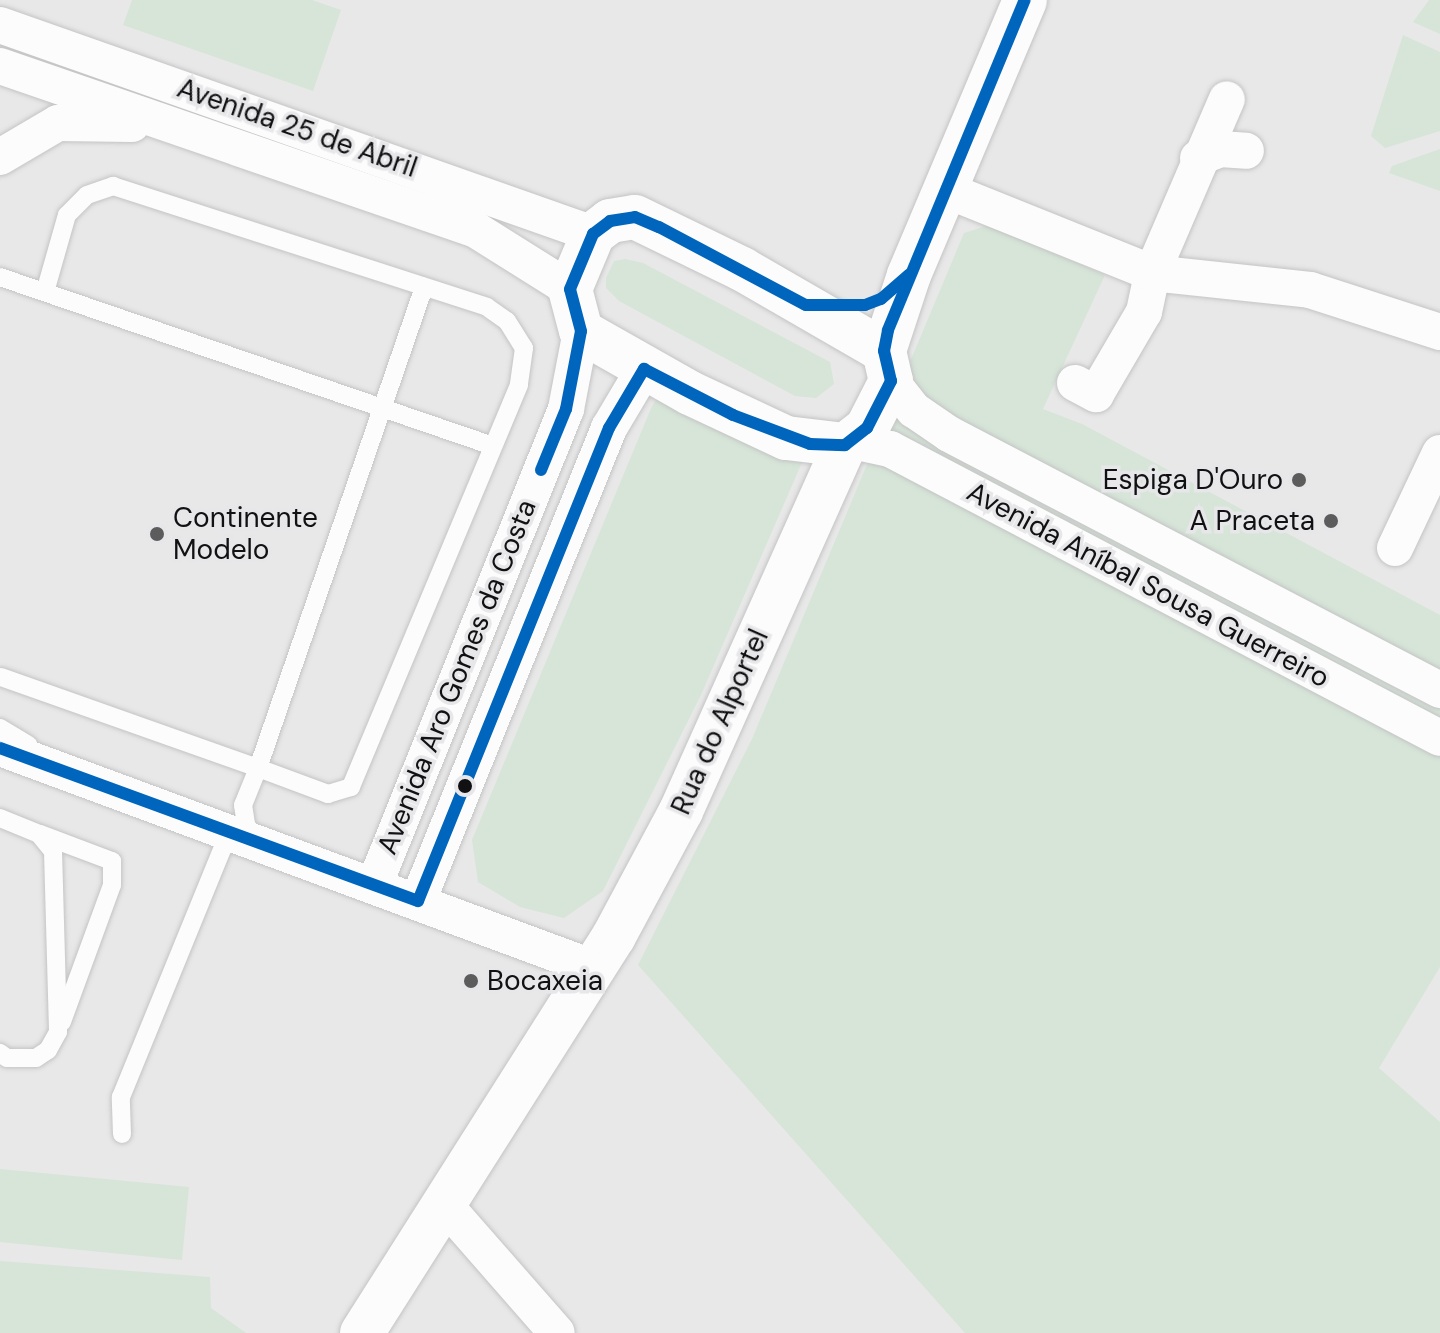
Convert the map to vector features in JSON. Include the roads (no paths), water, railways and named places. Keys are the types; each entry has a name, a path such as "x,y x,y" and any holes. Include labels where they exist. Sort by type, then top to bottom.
{"main road":[{"path":"837,450 786,438 644,369 581,331 570,289 593,234 610,221 635,217 806,305 887,366 909,275 1025,0"},
{"path":"806,305 840,309 865,305 881,299 909,275"},
{"name":"Rua do Alportel","path":"362,1333 594,968 681,811 837,450 878,413 887,366"}],"street":[{"name":"Avenida 25 de Abril","path":"0,25 593,234"},
{"name":"Avenida 25 de Abril","path":"0,66 476,230 570,289"},
{"path":"1075,383 1096,394 1144,312 1152,273 1198,158 1227,99"},
{"path":"0,157 58,123 96,120 176,126"},
{"path":"1198,158 1220,149 1246,151"},
{"path":"946,190 1152,273 1310,290 1440,332"},
{"name":"Avenida Aro Gomes da Costa","path":"374,886 566,409 581,331"},
{"name":"Avenida Aníbal Sousa Guerreiro","path":"887,366 914,410 949,434 1440,690"},
{"name":"Avenida Aro Gomes da Costa","path":"418,901 609,428 644,369"},
{"name":"Avenida Aníbal Sousa Guerreiro","path":"837,450 890,449 1440,738"},
{"path":"1395,548 1440,453"},
{"path":"0,748 594,968"},
{"path":"444,1204 557,1333"}],"lane":[{"path":"1,677 328,794 351,787 519,385 524,348 507,321 487,307 113,186 87,195 67,215 45,292"},
{"path":"0,277 493,446"},
{"path":"122,1134 121,1097 244,839 246,825 243,805 424,287"},
{"path":"0,728 58,769"},
{"path":"0,818 112,861 112,885 58,1032 48,1050 36,1058 7,1058 0,1053"},
{"path":"39,834 53,851 58,1032"}],"place":[{"name":"Espiga D'Ouro","path":"1299,480"},
{"name":"A Praceta","path":"1331,521"},
{"name":"Continente Modelo","path":"157,534"},
{"name":"Bocaxeia","path":"471,981"}]}
